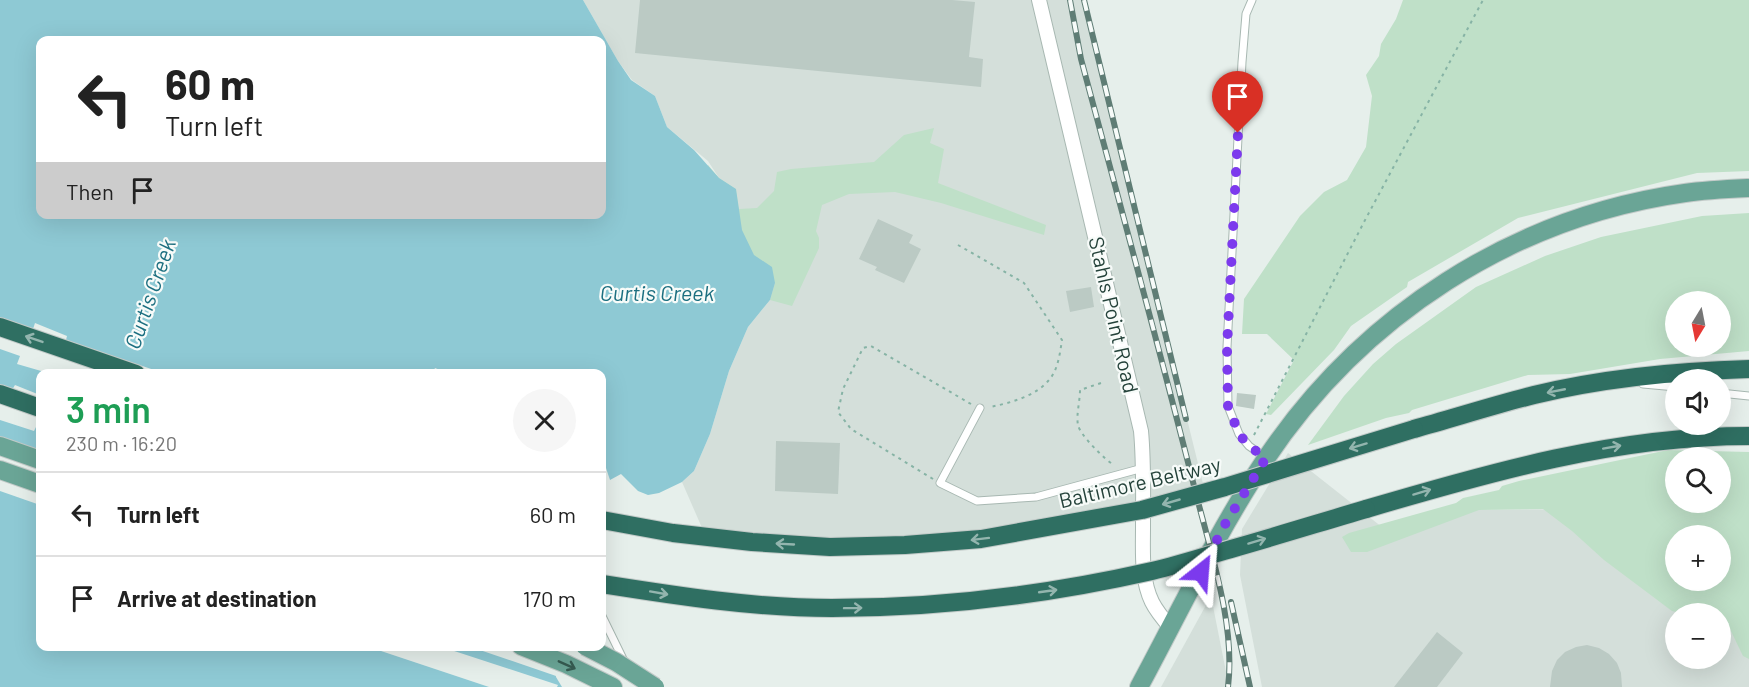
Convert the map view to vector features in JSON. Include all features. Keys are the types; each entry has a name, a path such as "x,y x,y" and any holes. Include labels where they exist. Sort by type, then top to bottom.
{"highway":[{"path":"0,327 122,369"},
{"name":"Baltimore Beltway","path":"606,521 673,533 752,542 830,547 905,545 981,539 1142,510 1535,395 1614,380 1710,370 1749,369"},
{"path":"0,394 36,407"},
{"path":"606,585 672,596 736,603 830,608 910,606 990,600 1154,571 1454,483 1547,459 1628,444 1749,436"}],"main road":[{"path":"1139,687 1224,526 1266,458 1299,412 1379,330 1432,289 1491,255 1548,229 1615,207 1686,193 1749,188"},
{"path":"0,446 36,458"},
{"path":"0,470 36,483"},
{"path":"534,651 613,687"},
{"path":"595,651 655,687"}],"street":[{"name":"Stahls Point Road","path":"1040,0 1141,430 1145,581 1158,613 1171,628"}],"lane":[{"path":"1252,0 1246,14 1242,62 1227,347 1228,406 1239,434 1249,446 1266,458"},
{"path":"1614,380 1665,386"},
{"path":"1731,394 1749,396"},
{"path":"980,408 940,483 977,501 1036,497 1143,468"},
{"path":"606,624 638,687"}],"path":[{"path":"1249,446 1364,222 1483,0"},
{"path":"940,483 851,429 838,412 843,389 863,348 871,346 959,399 980,408 1009,403 1033,392 1050,380 1058,362 1062,340 1024,283 958,245"},
{"path":"1101,383 1080,390 1078,426 1107,461 1126,473"}],"shaded area":[{"path":"583,0 1084,0 1205,492 981,539 706,537 682,482 694,471 710,434 729,371 748,327 770,300 742,230 736,189 719,178 708,161 667,127 655,96 632,80 618,61 606,36 604,36"},
{"path":"1288,453 1387,531 1461,510 1602,509 1665,532 1665,591 1731,591 1731,566 1749,543 1749,687 1262,687 1240,575 1242,529"},
{"path":"1211,596 1229,687 1161,687"}],"green space":[{"path":"1403,0 1749,0 1749,171 1697,173 1518,218 1408,282 1407,287 1351,326 1334,350 1271,415 1266,414 1294,360 1267,334 1242,334 1244,299 1300,216 1324,192 1347,180 1366,147 1372,96 1366,75 1379,56 1381,44 1396,19"},
{"path":"934,128 930,143 944,149 938,183 1046,225 1044,235 941,203 895,192 849,194 822,205 816,231 819,248 792,306 770,300 775,283 719,283 708,165 719,178 736,189 739,209 757,208 774,191 777,172 874,162 904,135"},
{"path":"1749,213 1749,351 1731,353 1731,291 1665,291 1665,357 1682,357 1570,374 1528,375 1412,410 1409,413 1386,418 1308,445 1344,396 1373,364 1396,344 1476,287 1545,256 1601,237 1702,216"},
{"path":"1665,451 1665,513 1731,513 1731,452 1749,452 1749,659 1743,656 1731,631 1731,603 1665,603 1665,606 1604,560 1543,509 1479,510 1367,552 1351,552 1342,537 1349,533 1456,503 1463,498 1499,490 1502,486"}],"water":[{"name":"Curtis Creek","path":"0,0 583,0 604,36 36,36 36,219 606,219 606,40 631,80 655,96 667,127 694,150 719,178 736,189 742,230 754,255 772,267 775,283 770,300 748,327 729,371 710,434 694,471 682,482 659,493 648,495 638,491 621,474 610,480 606,468 606,369 36,369 36,651 553,651 556,677 562,687 0,687"}],"pier":[{"path":"0,319 33,329 35,323 67,336 66,340 151,369 36,370 17,364 20,356 0,349"},
{"path":"15,385 36,393 34,431 0,420 0,386 12,390"},
{"path":"0,439 36,451 36,504 0,491"},
{"path":"381,651 454,651 558,685 557,687 489,687"},
{"path":"483,651 556,651 559,677"}],"building":[{"path":"640,0 952,0 975,2 969,57 983,59 981,87 635,53"},
{"path":"878,219 913,235 909,243 921,249 904,283 875,270 877,267 859,259"},
{"path":"1091,287 1094,307 1070,312 1066,291"},
{"path":"1237,393 1256,395 1254,409 1236,406"},
{"path":"776,441 840,443 838,494 775,491"},
{"path":"1437,632 1463,653 1437,687 1394,687"},
{"path":"1587,645 1609,654 1617,663 1621,673 1622,687 1550,687 1552,671 1557,660 1565,652"}],"railway":[{"path":"1070,0 1081,59 1220,586 1228,638 1228,687"},
{"path":"1084,0 1186,419"},
{"path":"1231,602 1250,687"}],"route":[{"path":"1201,572 1224,526 1266,458 1249,446 1239,434 1228,406 1227,347 1238,133"}]}
